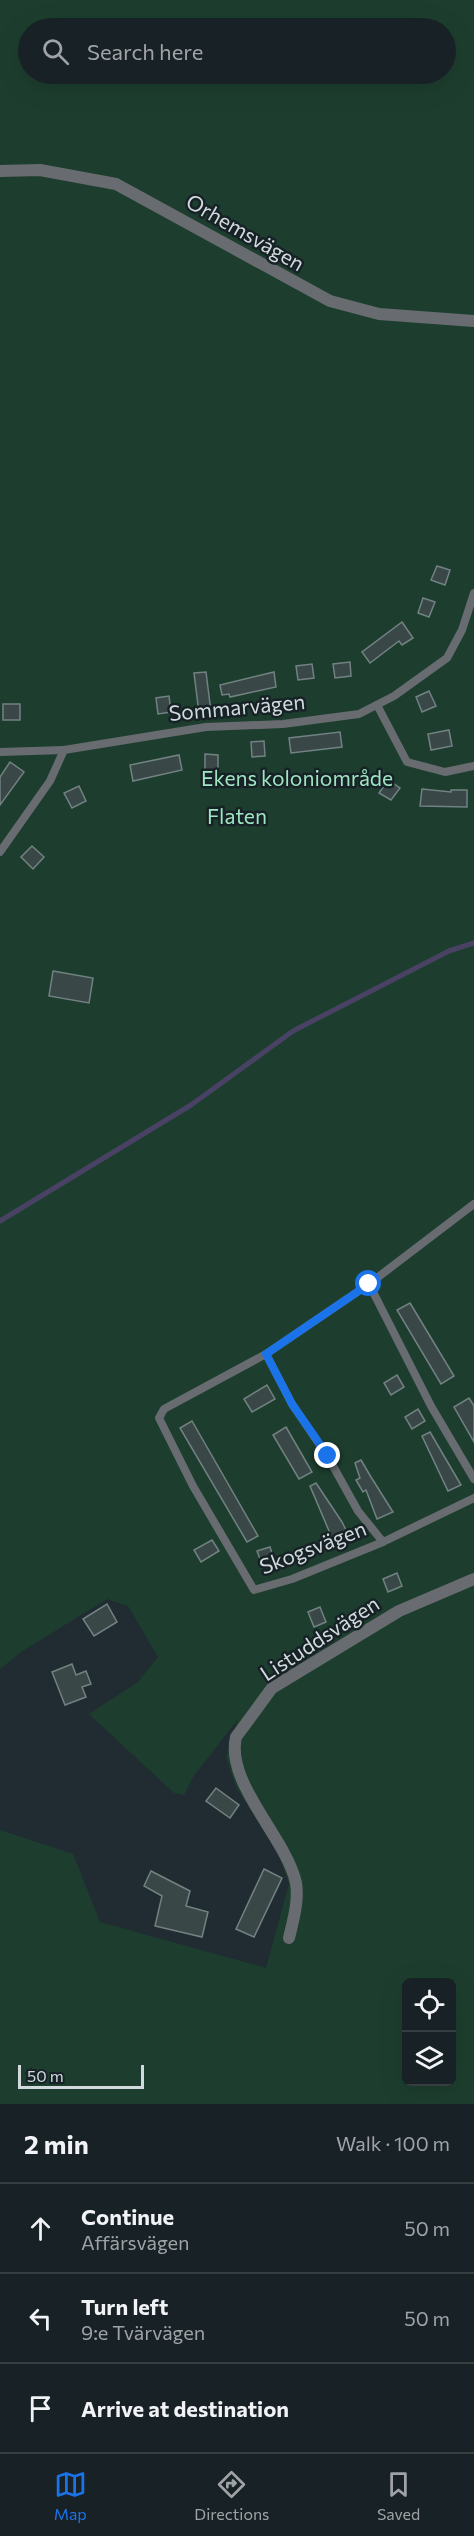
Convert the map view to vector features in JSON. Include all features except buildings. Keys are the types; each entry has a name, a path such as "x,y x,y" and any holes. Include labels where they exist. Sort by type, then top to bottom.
{"street":[{"name":"Orhemsvägen","path":"0,171 40,170 116,184 330,301 379,314 474,321"},
{"name":"Listuddsvägen","path":"289,1938 295,1914 296,1884 285,1855 249,1798 234,1747 237,1737 272,1689 399,1611 474,1580"}],"lane":[{"name":"Sommarvägen","path":"0,752 64,750 206,727 283,724 359,714 394,696 447,658 462,630 474,593"},
{"path":"377,705 407,762 446,772 474,766"},
{"path":"0,852 50,782 64,750"},
{"path":"382,1542 358,1511 328,1456 292,1404 266,1354 369,1284 474,1204"},
{"path":"369,1284 431,1406 466,1461 474,1479"},
{"name":"Skogsvägen","path":"266,1354 164,1409 159,1418 254,1590 292,1579 382,1542 474,1498"}],"green space":[{"name":"Flaten","path":"0,0 474,0 474,2104 0,2104 0,1830 73,1854 100,1922 266,1968 289,1884 278,1853 236,1787 226,1757 238,1719 193,1777 184,1795 174,1793 89,1714 138,1682 158,1657 128,1606 107,1599 21,1652 0,1669"}],"waterway":[{"path":"0,1221 191,1105 293,1031 449,951 474,943"}],"route":[{"path":"328,1456 292,1404 266,1354 369,1284"}],"park label":[{"name":"Ekens koloniområde","path":"297,779"}]}
